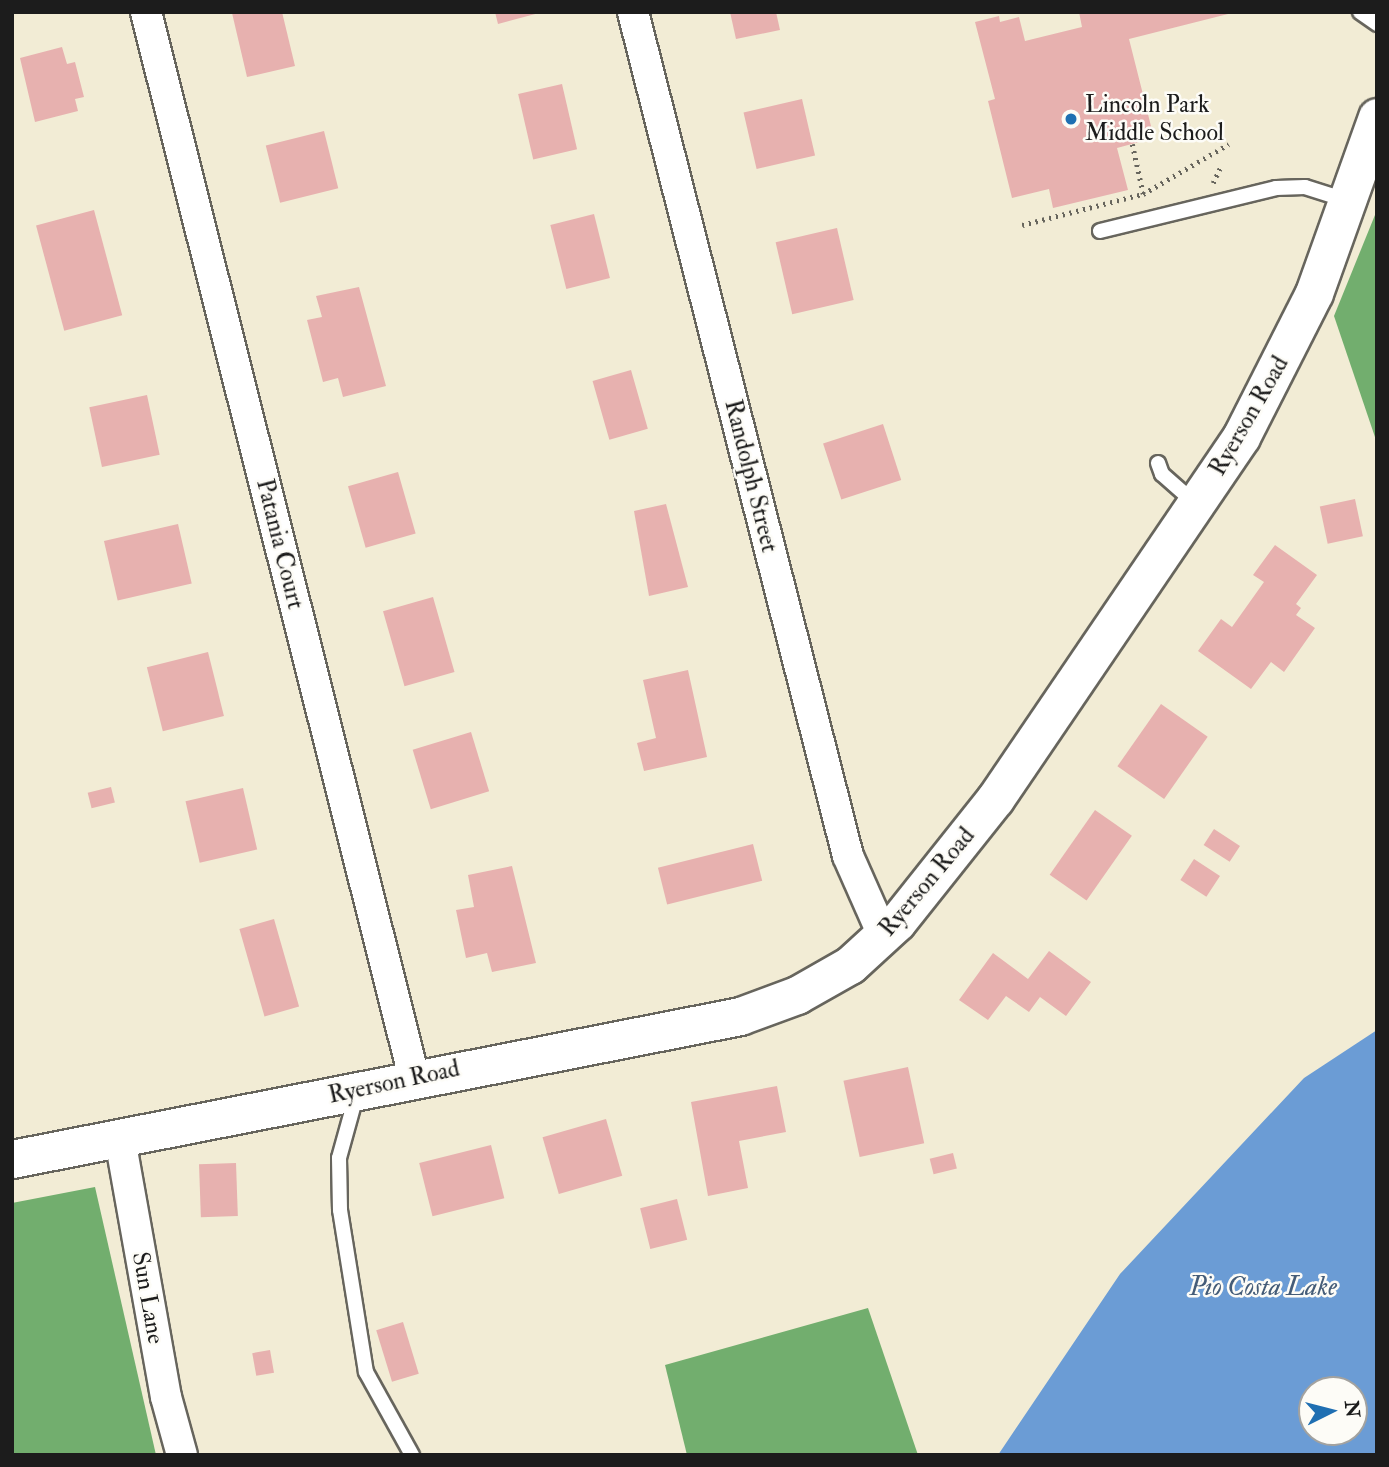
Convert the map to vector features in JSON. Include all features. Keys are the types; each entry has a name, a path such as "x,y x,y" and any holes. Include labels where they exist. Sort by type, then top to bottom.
{"street":[{"name":"Patania Court","path":"146,12 414,1077"},
{"name":"Randolph Street","path":"633,12 848,856 883,935"},
{"name":"Ryerson Road","path":"12,1159 414,1077 740,1016 797,995 850,965 883,935 995,799 1197,505 1280,366 1314,293 1377,117"},
{"name":"Sun Lane","path":"120,1139 166,1397 182,1455"}],"lane":[{"path":"1360,12 1377,24"},
{"path":"1100,231 1276,188 1305,187 1346,200"},
{"path":"1158,463 1162,474 1197,505"},
{"path":"359,1088 339,1158 340,1210 366,1372 412,1455"}],"path":[{"path":"1132,144 1143,194"},
{"path":"1022,225 1143,194 1229,145"}],"green space":[{"path":"1377,210 1377,443 1334,316"},
{"path":"95,1187 156,1455 12,1455 12,1203"},
{"path":"868,1308 918,1455 687,1455 665,1365"}],"water":[{"name":"Pio Costa Lake","path":"1377,1030 1377,1455 998,1455 1120,1274 1304,1078"}],"building":[{"path":"282,12 295,66 247,77 232,13"},
{"path":"495,12 539,12 539,13 498,24"},
{"path":"730,12 776,12 780,30 736,39"},
{"name":"Lincoln Park Middle School","path":"1079,12 1232,13 1129,39 1154,138 1117,148 1128,190 1053,208 1049,189 1012,198 988,101 995,99 975,22 999,16 1000,22 1019,17 1025,41 1082,27"},
{"path":"62,47 67,64 75,62 84,97 75,99 78,111 35,122 20,58"},
{"path":"562,84 577,149 533,159 518,94"},
{"path":"802,99 815,156 757,169 744,112"},
{"path":"324,131 338,188 280,203 266,146"},
{"path":"94,210 122,315 64,331 36,226"},
{"path":"594,214 610,278 566,289 550,225"},
{"path":"837,228 854,300 792,314 776,242"},
{"path":"359,287 386,386 343,397 338,378 323,382 307,320 322,317 316,296"},
{"path":"631,370 648,429 609,440 593,381"},
{"path":"147,395 160,455 102,467 89,407"},
{"path":"883,424 901,480 841,500 823,443"},
{"path":"398,472 416,534 366,548 348,486"},
{"path":"1355,499 1363,536 1328,544 1320,506"},
{"path":"666,504 688,587 649,596 634,511"},
{"path":"178,524 192,583 118,601 104,541"},
{"path":"1275,545 1317,575 1296,604 1301,608 1296,615 1315,628 1284,672 1271,662 1251,689 1198,651 1221,619 1232,627 1264,582 1253,575"},
{"path":"433,597 454,672 405,686 383,611"},
{"path":"208,652 224,716 163,731 147,667"},
{"path":"688,670 707,757 644,771 637,743 656,738 643,680"},
{"path":"1161,704 1208,737 1164,799 1117,766"},
{"path":"471,732 489,791 431,809 413,750"},
{"path":"111,787 115,803 92,808 88,793"},
{"path":"243,788 257,849 200,863 186,801"},
{"path":"1095,810 1132,836 1087,901 1050,875"},
{"path":"1214,829 1240,846 1230,862 1204,845"},
{"path":"753,844 762,881 667,905 658,868"},
{"path":"1194,859 1220,876 1206,897 1180,880"},
{"path":"512,866 536,963 492,972 487,953 466,958 456,910 474,907 468,875"},
{"path":"274,919 299,1006 264,1016 239,929"},
{"path":"1049,951 1091,982 1066,1016 1040,997 1029,1012 1006,996 988,1020 959,1000 993,953 1028,979"},
{"path":"908,1067 924,1143 860,1157 843,1081"},
{"path":"777,1086 786,1132 739,1141 748,1188 708,1196 691,1102"},
{"path":"606,1119 622,1176 559,1194 543,1137"},
{"path":"491,1145 504,1198 433,1216 419,1163"},
{"path":"953,1153 957,1169 934,1174 930,1159"},
{"path":"236,1163 238,1216 201,1217 199,1164"},
{"path":"677,1199 687,1240 650,1249 640,1208"},
{"path":"403,1322 419,1374 392,1382 376,1330"},
{"path":"270,1350 274,1373 256,1376 252,1353"}],"place":[{"name":"Lincoln Park Middle School","path":"1071,119"}]}
